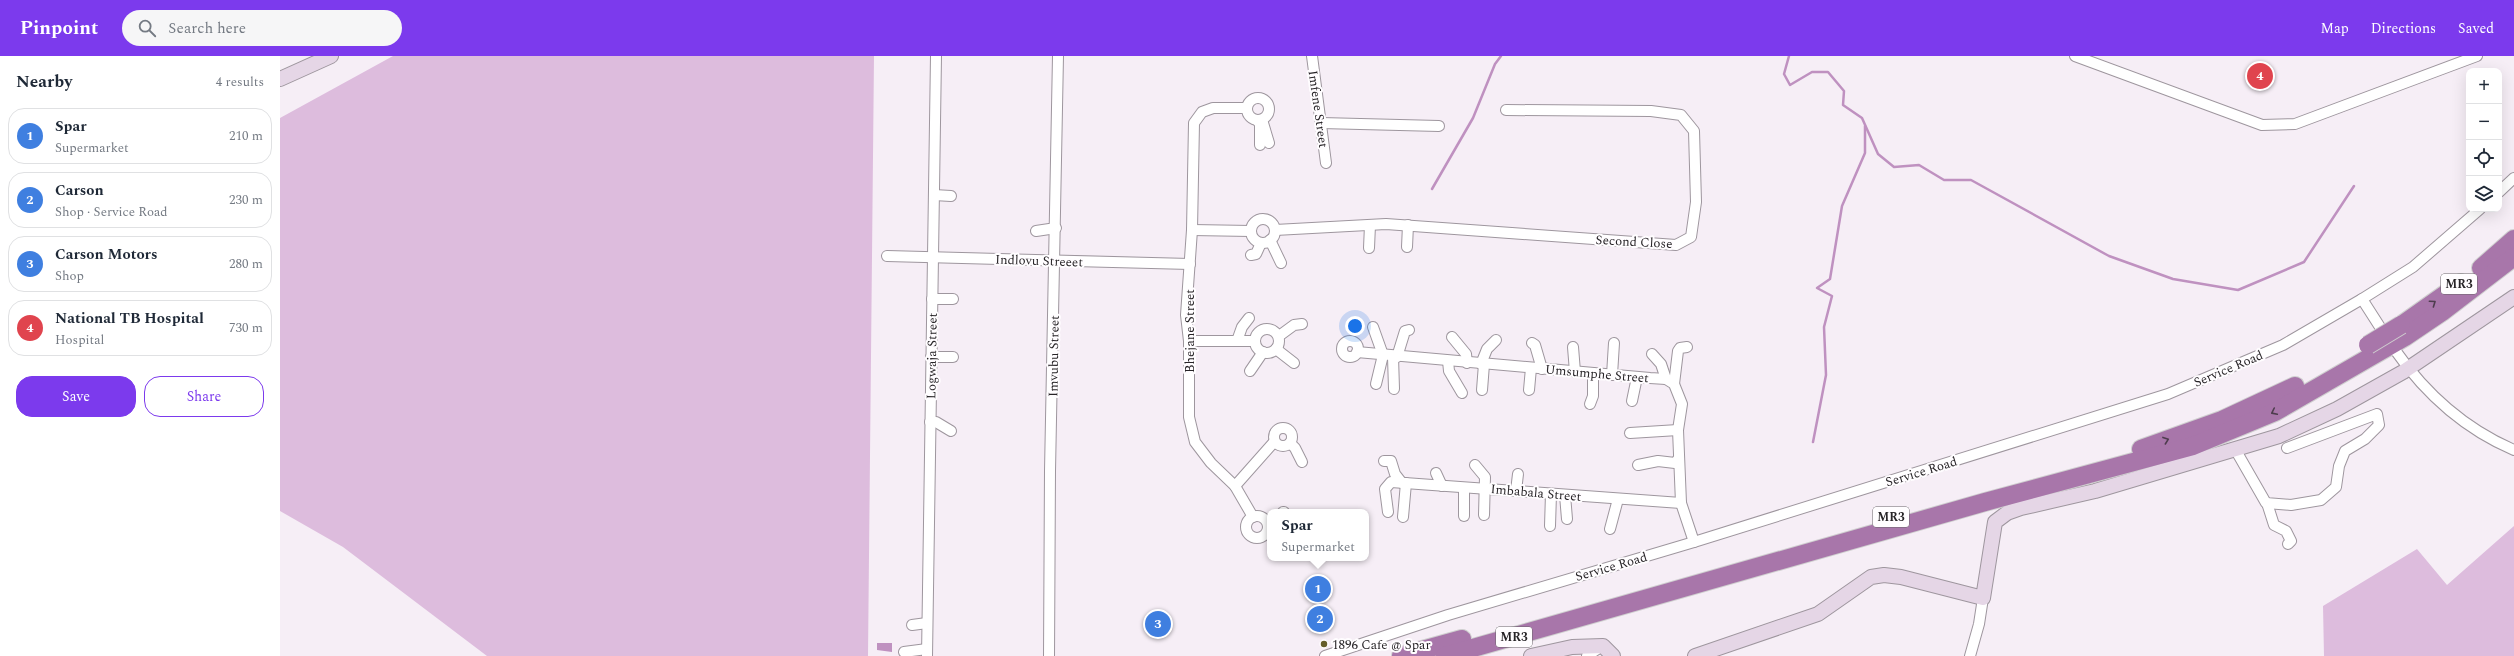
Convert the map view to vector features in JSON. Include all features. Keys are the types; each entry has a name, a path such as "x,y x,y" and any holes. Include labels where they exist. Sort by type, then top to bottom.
{"highway":[{"name":"MR3","path":"1401,656 1933,504 2147,448 2222,420 2281,394 2401,325 2480,270 2514,239"},
{"name":"MR3","path":"1445,656 1969,506 2193,446 2275,412 2405,337 2442,312 2514,257"}],"street":[{"path":"280,79 331,56"},
{"name":"Logwaja Street","path":"927,653 936,56"},
{"name":"Imvubu Street","path":"1049,656 1050,471 1056,228 1058,56"},
{"name":"Imfene Street","path":"1312,56 1326,163"},
{"path":"2076,56 2262,125 2295,124 2477,56"},
{"path":"1253,99 1263,100 1269,108 1267,115 1260,120 1248,115 1247,108 1253,99"},
{"name":"Bhejane Street","path":"1247,108 1213,108 1202,112 1194,123 1192,230 1186,315 1189,341 1189,416 1195,442 1211,463 1234,486 1253,517"},
{"name":"Second Close","path":"1275,230 1370,225 1408,225 1676,244 1691,236 1696,202 1694,131 1681,115 1651,111 1506,110"},
{"path":"1260,120 1264,144"},
{"path":"1321,123 1438,126"},
{"path":"2502,189 2514,178"},
{"path":"934,195 951,196"},
{"name":"Service Road","path":"1325,656 1550,584 1694,542 2168,394 2283,344 2362,299 2413,267 2477,212"},
{"path":"1251,255 1256,254 1266,241 1275,230 1272,223 1263,219 1253,224 1251,231 1253,238 1266,241 1281,262"},
{"path":"1369,248 1370,225"},
{"path":"1406,247 1408,225"},
{"path":"1036,231 1056,228"},
{"path":"1192,230 1251,231"},
{"name":"Indlovu Streeet","path":"887,256 1190,264"},
{"path":"1970,656 1979,624 1995,522 2007,513 2095,491 2279,436 2337,409 2408,369 2514,297"},
{"path":"932,299 953,299"},
{"path":"2362,299 2388,340"},
{"path":"1237,341 1242,327 1249,318"},
{"path":"1279,336 1294,325 1302,324"},
{"path":"1373,327 1383,355 1376,384"},
{"path":"1265,329 1273,330 1279,336 1279,344 1276,349 1271,352 1263,352 1257,348 1255,341 1258,333 1265,329"},
{"path":"1394,389 1395,357 1405,331 1409,330"},
{"path":"1452,337 1466,354 1467,363"},
{"path":"1482,390 1482,364 1487,348 1496,340"},
{"path":"1189,341 1255,341"},
{"path":"1532,343 1535,345 1542,369"},
{"path":"1612,374 1614,343"},
{"path":"1573,347 1575,372"},
{"path":"1670,382 1678,350 1680,348 1687,347"},
{"path":"1276,349 1294,363"},
{"path":"2395,350 2408,369 2431,396 2486,437 2514,450"},
{"path":"1250,371 1263,352"},
{"name":"Umsumphe Street","path":"1357,352 1395,357 1612,374 1670,382"},
{"path":"1652,354 1661,364 1682,404 1678,430 1681,503 1694,542"},
{"path":"931,357 953,356"},
{"path":"1448,361 1450,371 1462,393"},
{"path":"1529,390 1531,368"},
{"path":"1590,404 1593,396 1593,373"},
{"path":"1632,401 1637,377"},
{"path":"2267,503 2292,505 2321,500 2336,486 2339,466 2345,451 2365,439 2379,425 2377,414 2287,448"},
{"path":"930,422 936,422 951,431"},
{"path":"1274,442 1273,436 1275,430 1284,428 1291,432 1292,439 1290,443"},
{"path":"1630,433 1678,430"},
{"path":"1234,486 1274,442"},
{"path":"1274,442 1282,446 1290,443"},
{"path":"1290,443 1295,448 1302,462"},
{"path":"2235,449 2267,503 2274,525 2286,531 2291,541 2288,544"},
{"path":"1638,465 1658,461 1675,463 1679,458"},
{"path":"1384,461 1391,461 1395,474 1404,483 1403,517"},
{"path":"1474,465 1485,477 1484,515"},
{"path":"1436,472 1442,486"},
{"path":"1516,491 1518,474"},
{"name":"Imbabala Street","path":"1388,512 1385,489 1391,482 1681,503"},
{"path":"1464,488 1464,516"},
{"path":"1550,526 1551,494"},
{"path":"1565,495 1566,519"},
{"path":"1610,528 1618,498"},
{"path":"1267,519 1253,517 1246,525 1250,535 1260,537 1267,534"},
{"path":"1695,656 1818,614 1871,577 1884,575 1901,578 1983,598"},
{"path":"912,625 927,623"},
{"path":"1531,656 1572,647 1608,651"},
{"path":"1587,656 1608,651"},
{"path":"904,652 927,653"}],"shaded area":[{"path":"393,56 874,56 868,656 487,656 343,547 280,511 280,118"},
{"path":"2514,526 2514,656 2324,656 2323,606 2417,549 2447,585"},
{"path":"877,643 892,643 892,652 877,650"}],"waterway":[{"path":"1432,189 1473,118 1495,64 1501,56"},
{"path":"1789,56 1784,74 1790,85 1812,72 1828,72 1844,91 1843,105 1862,118 1878,154 1894,167 1919,165 1944,180 1971,180 2109,256 2173,279 2238,290 2304,262 2354,186"},
{"path":"1813,442 1826,375 1824,327 1832,296 1817,288 1830,279 1842,206 1865,153 1865,126"}],"place":[{"name":"National TB Hospital","path":"2260,76"},
{"name":"Spar","path":"1318,589"},
{"name":"Carson","path":"1320,619"},
{"name":"Carson Motors","path":"1158,624"},
{"name":"1896 Cafe @ Spar","path":"1324,644"}]}
